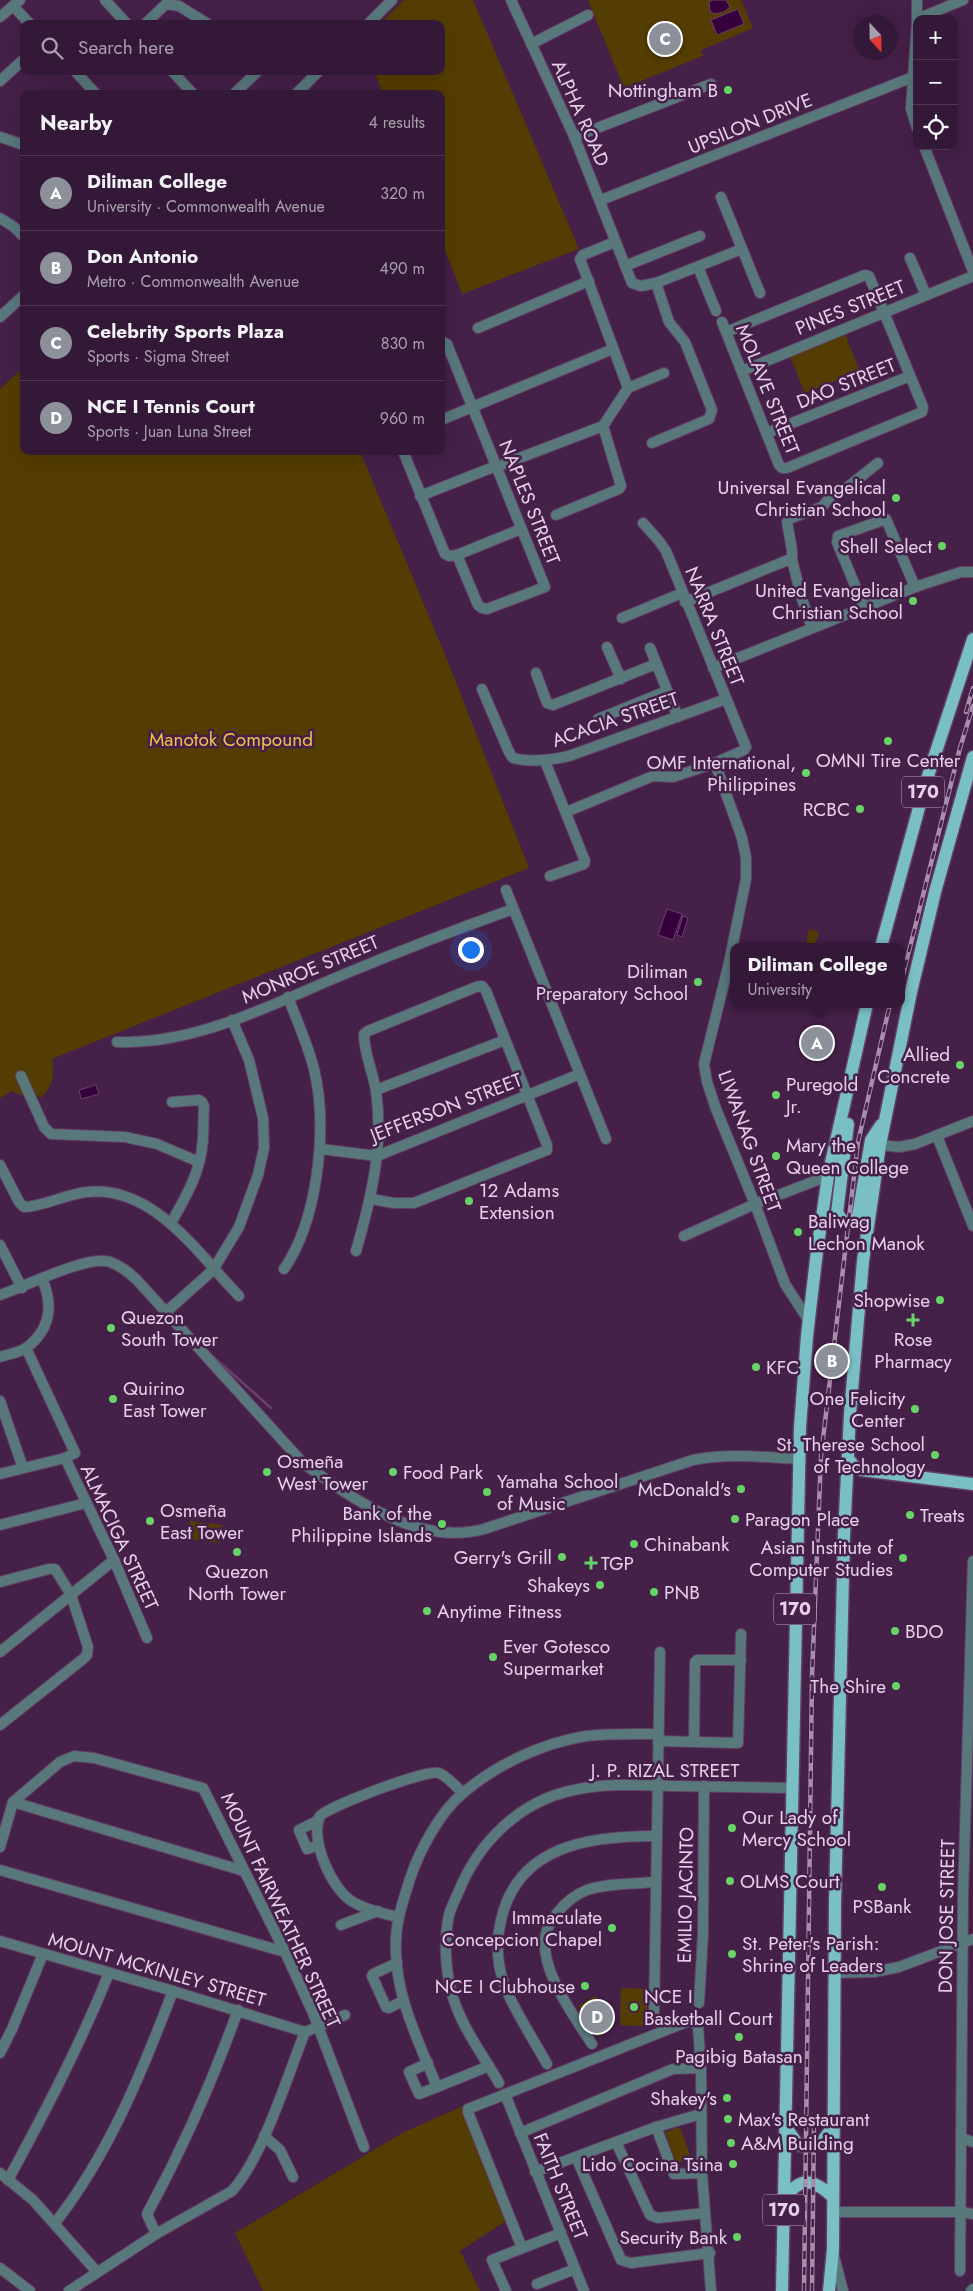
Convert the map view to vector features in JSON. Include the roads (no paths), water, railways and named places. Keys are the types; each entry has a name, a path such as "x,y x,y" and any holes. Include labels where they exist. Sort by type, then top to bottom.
{"main road":[{"name":"170","path":"882,943 926,782 973,639"},
{"name":"170","path":"829,2291 832,2249 834,1973 847,1479 863,1261 880,1144 926,929 973,757"},
{"name":"170","path":"782,2291 787,2129 798,1459 809,1321 828,1176 866,1008"},
{"path":"851,1080 838,1213 844,1222 854,1221 858,1216 871,1140 886,1117"},
{"path":"848,1459 854,1466 862,1470 973,1484"},
{"path":"847,1479 852,1474 862,1470"},
{"path":"787,2129 798,2144 816,2146 825,2140 834,2124"},
{"path":"784,2198 795,2186 805,2183 819,2185 832,2196"},
{"path":"832,2249 835,2291"}],"street":[{"path":"105,0 123,20"},
{"path":"372,20 392,0"},
{"name":"ALPHA ROAD","path":"511,0 574,137 632,283 641,286 656,283"},
{"path":"917,0 917,15"},
{"path":"928,15 963,0"},
{"path":"0,17 16,3 27,20"},
{"path":"149,20 166,4 179,6 202,20"},
{"path":"532,44 588,15"},
{"path":"0,82 20,63"},
{"path":"79,75 92,90"},
{"path":"176,75 189,90"},
{"path":"238,90 254,75"},
{"path":"300,90 315,75"},
{"path":"913,77 911,109 913,115"},
{"name":"UPSILON DRIVE","path":"600,200 913,77"},
{"path":"574,137 711,84"},
{"path":"0,137 20,144"},
{"path":"926,150 973,271"},
{"path":"721,197 760,293"},
{"path":"0,218 20,233"},
{"path":"625,266 700,236"},
{"path":"615,242 583,255 580,259 628,388"},
{"path":"652,443 709,419 712,415 712,410 685,342 669,322 656,283 742,249"},
{"path":"910,258 926,295"},
{"path":"698,267 716,310"},
{"name":"MOLAVE STREET","path":"885,311 869,276 865,275 724,327 782,468 787,468 922,412 923,407 910,376"},
{"name":"PINES STREET","path":"742,371 973,276"},
{"path":"478,328 589,281"},
{"path":"0,317 20,299"},
{"path":"885,311 910,376"},
{"name":"NAPLES STREET","path":"445,343 500,465 521,529 545,587 487,609 482,608 478,604 457,555"},
{"path":"445,418 613,348"},
{"path":"420,496 603,426 628,388 664,373"},
{"name":"DAO STREET","path":"766,433 910,376"},
{"path":"556,515 619,489 621,486 603,426"},
{"path":"404,455 441,548 450,556 457,555 521,529"},
{"path":"812,628 792,560 787,522 789,519 822,507 832,495 878,464"},
{"path":"864,607 837,539 838,536 866,525 886,519 915,587"},
{"name":"NARRA STREET","path":"643,523 663,546 746,747 744,750 715,763"},
{"path":"622,618 792,560"},
{"path":"713,668 915,587 960,572 973,572"},
{"path":"607,647 621,679"},
{"path":"650,648 678,717"},
{"path":"536,673 550,705 656,664"},
{"name":"ACACIA STREET","path":"482,688 513,758 545,761 569,756 726,699"},
{"path":"598,719 667,691"},
{"path":"545,761 585,861 584,864 550,876"},
{"path":"571,810 653,776 673,777 715,763"},
{"name":"LIWANAG STREET","path":"715,763 742,838 746,858 746,879 733,943"},
{"path":"506,890 606,1139"},
{"name":"MONROE STREET","path":"117,1042 142,1043 177,1038 232,1020 403,950 513,909"},
{"name":"LIWANAG STREET","path":"730,954 704,1064 707,1082 784,1284 809,1321"},
{"path":"356,1251 371,1199 377,1156 376,1090 364,1034 426,1006 482,986 486,991 527,1094 547,1145 547,1150 414,1203 394,1204 371,1199"},
{"path":"284,1269 292,1257 311,1205 321,1149 320,1107 314,1069 288,997"},
{"path":"166,1312 213,1270 239,1226 258,1174 264,1148 263,1118 258,1090 249,1060 232,1020"},
{"path":"376,1090 505,1040"},
{"name":"JEFFERSON STREET","path":"321,1149 377,1156 580,1074"},
{"path":"21,1076 44,1127 51,1134 125,1137 157,1144 199,1162"},
{"path":"171,1223 190,1187 202,1149 202,1102 172,1102"},
{"path":"880,1144 908,1146 973,1122"},
{"path":"937,1136 973,1226"},
{"path":"0,1166 19,1202 24,1207 92,1192 122,1196 146,1206 171,1223 239,1296"},
{"path":"684,1236 755,1204 828,1176"},
{"path":"0,1245 22,1288"},
{"path":"0,1295 22,1288 74,1265 93,1260 109,1261 124,1269 136,1279 286,1447 303,1463 328,1482 377,1510 436,1532 474,1531 701,1458 735,1456 798,1459"},
{"path":"0,1357 26,1348 45,1325 50,1312 49,1293 42,1279"},
{"name":"ALMACIGA STREET","path":"26,1348 74,1449 74,1455 65,1458 114,1560 148,1638"},
{"path":"0,1401 23,1468"},
{"path":"0,1474 65,1458"},
{"path":"0,1525 86,1503"},
{"path":"0,1652 114,1560"},
{"name":"DON JOSE STREET","path":"960,2271 961,2138 968,1941 973,1561"},
{"path":"0,1582 55,1569 71,1595 88,1647 87,1655 0,1724"},
{"path":"437,2087 403,2001 396,1963 397,1917 421,1850 452,1804 463,1793 507,1764 558,1743 608,1734 694,1741 738,1742 740,1634"},
{"path":"654,2015 655,1836 660,1652"},
{"path":"694,1741 697,1660 741,1660"},
{"name":"MOUNT FAIRWEATHER STREET","path":"13,1802 60,1762 74,1756 94,1758 202,1788 285,1952 318,2025 364,2147"},
{"path":"397,1917 352,1902 341,1893 331,1876 319,1845 319,1820 323,1813 343,1804 425,1773 439,1773 463,1793"},
{"name":"J. P. RIZAL STREET","path":"499,2083 461,2017 451,1990 446,1943 450,1914 470,1867 486,1844 507,1822 545,1798 593,1787 656,1785 792,1788"},
{"name":"EMILIO JACINTO","path":"700,2003 704,1786"},
{"path":"0,1847 13,1802 244,1871"},
{"path":"319,1820 299,1830 307,1849 319,1845"},
{"path":"547,2064 504,1983 497,1937 506,1900 522,1876 537,1863 561,1849 607,1837 655,1836"},
{"path":"0,1870 285,1952"},
{"path":"592,2044 564,2000 548,1963 546,1953 547,1929 566,1902 585,1891 596,1888 655,1882"},
{"path":"341,1925 378,1911"},
{"name":"MOUNT MCKINLEY STREET","path":"0,1941 238,2010 305,2032"},
{"path":"834,1973 874,1972 892,1969 968,1941"},
{"path":"0,2053 12,2029 42,1954"},
{"path":"396,1963 372,1976 386,2007 389,2008 403,2001"},
{"path":"97,2272 33,2200 4,2177 58,2086 109,1973"},
{"path":"55,2223 86,2180 123,2110 150,2052 173,1991"},
{"path":"156,2234 147,2214 170,2173 216,2073 238,2010"},
{"path":"69,2291 156,2234 232,2191 240,2182 264,2136 305,2032 345,2015"},
{"path":"522,2248 468,2112 471,2106 689,2021 698,2027 701,2068 702,2173 710,2253 711,2291"},
{"path":"428,2063 408,2072 419,2094 489,2066"},
{"path":"520,2133 674,2069 701,2068"},
{"name":"FAITH STREET","path":"505,2094 584,2291"},
{"path":"535,2172 656,2127 702,2114"},
{"path":"656,2127 674,2174 702,2173"},
{"path":"264,2136 280,2150 293,2177"},
{"path":"961,2138 973,2142"},
{"path":"616,2142 650,2215 658,2218 705,2213"},
{"path":"576,2157 621,2260 631,2264 710,2253"},
{"path":"832,2212 961,2212 973,2214"},
{"path":"506,2291 492,2263 494,2258 562,2234"},
{"name":"170","path":"832,2249 843,2291"},
{"path":"0,2268 30,2291"},
{"path":"537,2284 575,2269"}],"waterway":[{"path":"209,1353 271,1408"}],"railway":[{"path":"966,712 973,688"},
{"path":"905,967 960,748 973,706"},
{"path":"804,2291 812,1676 821,1456 858,1142 889,1008"},
{"path":"812,2291 814,2121"}],"place":[{"name":"Celebrity Sports Plaza","path":"665,39"},
{"name":"Nottingham B","path":"728,90"},
{"name":"Universal Evangelical Christian School","path":"896,498"},
{"name":"Shell Select","path":"942,546"},
{"name":"United Evangelical Christian School","path":"913,601"},
{"name":"OMNI Tire Center","path":"888,741"},
{"name":"OMF International, Philippines","path":"806,773"},
{"name":"RCBC","path":"860,809"},
{"name":"Diliman Preparatory School","path":"698,982"},
{"name":"Diliman College","path":"817,1043"},
{"name":"Allied Concrete","path":"960,1065"},
{"name":"Puregold Jr.","path":"776,1095"},
{"name":"Mary the Queen College","path":"776,1156"},
{"name":"12 Adams Extension","path":"469,1201"},
{"name":"Baliwag Lechon Manok","path":"798,1232"},
{"name":"Shopwise","path":"940,1300"},
{"name":"Rose Pharmacy","path":"913,1320"},
{"name":"Quezon South Tower","path":"111,1328"},
{"name":"Don Antonio","path":"832,1361"},
{"name":"KFC","path":"756,1367"},
{"name":"Quirino East Tower","path":"113,1399"},
{"name":"One Felicity Center","path":"915,1409"},
{"name":"St. Therese School of Technology","path":"935,1455"},
{"name":"Osmeña West Tower","path":"267,1472"},
{"name":"Food Park","path":"393,1472"},
{"name":"McDonald's","path":"741,1489"},
{"name":"Yamaha School of Music","path":"487,1492"},
{"name":"Treats","path":"910,1515"},
{"name":"Paragon Place","path":"735,1519"},
{"name":"Osmeña East Tower","path":"150,1521"},
{"name":"Bank of the Philippine Islands","path":"442,1524"},
{"name":"Chinabank","path":"634,1544"},
{"name":"Quezon North Tower","path":"237,1552"},
{"name":"Gerry's Grill","path":"562,1557"},
{"name":"Asian Institute of Computer Studies","path":"903,1558"},
{"name":"TGP","path":"591,1563"},
{"name":"Shakeys","path":"600,1585"},
{"name":"PNB","path":"654,1592"},
{"name":"Anytime Fitness","path":"427,1611"},
{"name":"BDO","path":"895,1631"},
{"name":"Ever Gotesco Supermarket","path":"493,1657"},
{"name":"The Shire","path":"896,1686"},
{"name":"Our Lady of Mercy School","path":"732,1828"},
{"name":"OLMS Court","path":"730,1881"},
{"name":"PSBank","path":"882,1887"},
{"name":"Immaculate Concepcion Chapel","path":"612,1928"},
{"name":"St. Peter's Parish: Shrine of Leaders","path":"732,1954"},
{"name":"NCE I Clubhouse","path":"585,1986"},
{"name":"NCE I Basketball Court","path":"634,2007"},
{"name":"NCE I Tennis Court","path":"597,2017"},
{"name":"Pagibig Batasan","path":"739,2037"},
{"name":"Shakey's","path":"727,2098"},
{"name":"Max's Restaurant","path":"728,2119"},
{"name":"A&M Building","path":"731,2143"},
{"name":"Lido Cocina Tsina","path":"733,2164"},
{"name":"Security Bank","path":"737,2237"}],"park label":[{"name":"Manotok Compound","path":"231,739"}]}
